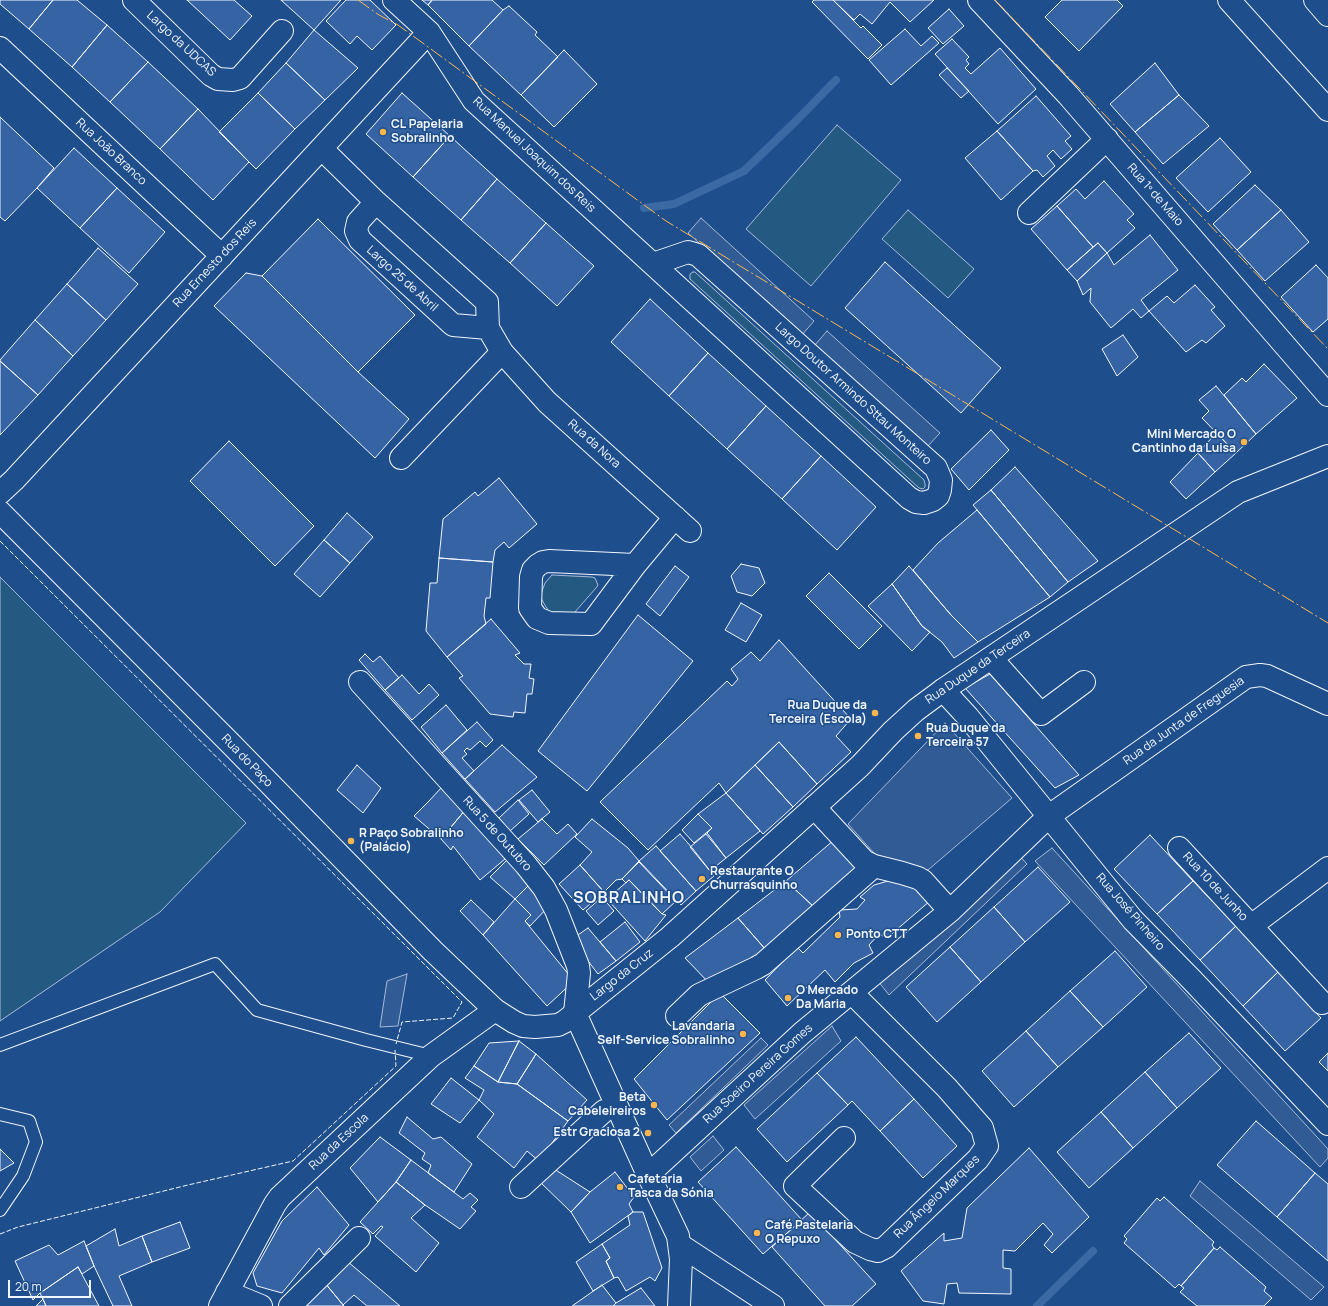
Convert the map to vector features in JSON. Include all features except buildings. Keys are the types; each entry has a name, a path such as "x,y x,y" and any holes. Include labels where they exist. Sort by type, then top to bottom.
{"main road":[{"name":"Largo da UDCAS","path":"134,0 218,79 233,80 240,78 282,31"},
{"name":"Rua Manuel Joaquim dos Reis","path":"394,0 429,32 474,101 653,264"},
{"name":"Rua 1º de Maio","path":"979,0 1107,139 1328,395"},
{"path":"1229,0 1328,110"},
{"path":"1315,0 1328,15"},
{"name":"Rua Ernesto dos Reis","path":"0,493 14,480 429,32"},
{"name":"Rua João Branco","path":"0,48 222,256"},
{"path":"1029,213 1107,139"},
{"path":"322,149 376,202 487,302 488,328 502,352 401,458"},
{"name":"Largo 25 de Abril","path":"376,202 358,222 356,231 360,240 453,325 488,328"},
{"name":"Largo Doutor Armindo Sttau Monteiro","path":"688,252 698,255 936,468 942,480 938,496 933,500 924,503 916,502 909,498 653,264 688,252"},
{"name":"Rua da Nora","path":"502,352 547,402 682,524 634,565"},
{"name":"Rua Duque da Terceira","path":"670,937 860,766 893,731 916,710 943,690 1238,492 1328,456"},
{"name":"Rua do Paço","path":"0,512 232,745 433,951 495,1010 523,1026 534,1027 558,1025 575,1013"},
{"path":"544,562 634,565 591,624 549,623 537,618 530,608 531,577 538,565 544,562"},
{"path":"991,658 1041,714 1084,682"},
{"name":"Rua da Junta de Freguesia","path":"1049,816 1246,677 1260,675 1267,676 1328,704"},
{"name":"Rua 5 de Outubro","path":"360,682 526,864 544,888 556,910 578,966 579,973 575,1013"},
{"name":"Rua José Pinheiro","path":"943,690 968,717 1133,920 1328,1124"},
{"path":"814,807 864,861 874,866 918,878 923,881 950,911"},
{"name":"Rua Soeiro Pereira Gomes","path":"648,1175 802,1032 852,993 950,911 1049,816"},
{"name":"Rua 10 de Junho","path":"1179,848 1322,1003"},
{"path":"677,1016 699,995 763,964 874,866"},
{"name":"Rua 10 de Junho","path":"1251,926 1328,868"},
{"name":"Largo da Cruz","path":"575,1013 670,937"},
{"name":"Rua Ângelo Marques","path":"844,1138 795,1186 855,1242 870,1249 878,1250 886,1247 978,1159 987,1146 982,1128 947,1088 852,993"},
{"name":"Rua da Escola","path":"223,1299 280,1197 431,1056 495,1010"},
{"path":"575,1013 648,1175 658,1192 678,1236 681,1259 679,1306"},
{"path":"521,1188 604,1111"},
{"path":"290,1306 359,1238"},
{"path":"680,1245 772,1306"},
{"path":"223,1299 261,1306"}],"lane":[{"path":"0,1045 215,964 257,1010 431,1056"},
{"path":"0,1114 2,1113 29,1121 36,1142 23,1176 0,1210"}],"shaded area":[{"path":"837,125 901,180 811,286 746,229"},
{"path":"908,210 974,269 948,298 882,239"},
{"path":"701,218 814,321 801,336 688,233"},
{"path":"695,272 924,480 925,487 923,489 919,488 690,279 690,274"},
{"path":"827,331 940,433 926,448 814,346"},
{"path":"552,575 592,577 595,578 598,585 574,613 555,613 549,611 541,598 545,583"},
{"path":"0,577 246,823 160,912 0,1021"},
{"path":"945,723 1012,798 928,870 883,863 848,824"},
{"path":"1052,848 1328,1149 1328,1158 1320,1167 1035,861"},
{"path":"1017,853 1027,864 889,995 878,981"},
{"path":"407,974 398,1026 380,1027 387,981"},
{"path":"832,1026 841,1041 755,1119 744,1105"},
{"path":"761,1038 768,1045 676,1133 669,1125"},
{"path":"713,1136 724,1150 701,1171 690,1157"},
{"path":"1200,1181 1324,1287 1311,1300 1190,1196"}],"waterway":[{"path":"644,208 674,204 744,171 836,80"},
{"path":"1037,1306 1093,1251"}],"fence":[{"path":"0,541 462,1002 453,1018 402,1022 396,1044"},
{"path":"0,1234 18,1227 293,1161 396,1066 395,1050"}],"power":[{"path":"358,0 379,15 398,25 666,221 1328,623"},
{"path":"995,0 1328,349"}],"place":[{"name":"CL Papelaria Sobralinho","path":"383,132"},
{"name":"Mini Mercado O Cantinho da Luisa","path":"1244,442"},
{"name":"Rua Duque da Terceira (Escola)","path":"875,713"},
{"name":"Rua Duque da Terceira 57","path":"918,736"},
{"name":"R Paço Sobralinho (Palácio)","path":"351,841"},
{"name":"Restaurante O Churrasquinho","path":"702,879"},
{"name":"Ponto CTT","path":"838,935"},
{"name":"O Mercado Da Maria","path":"788,998"},
{"name":"Lavandaria Self-Service Sobralinho","path":"743,1034"},
{"name":"Beta Cabeleireiros","path":"654,1105"},
{"name":"Estr Graciosa 2","path":"648,1133"},
{"name":"Cafetaria Tasca da Sónia","path":"620,1187"},
{"name":"Café Pastelaria O Repuxo","path":"757,1233"}],"district":[{"name":"SOBRALINHO","path":"629,899"}]}
